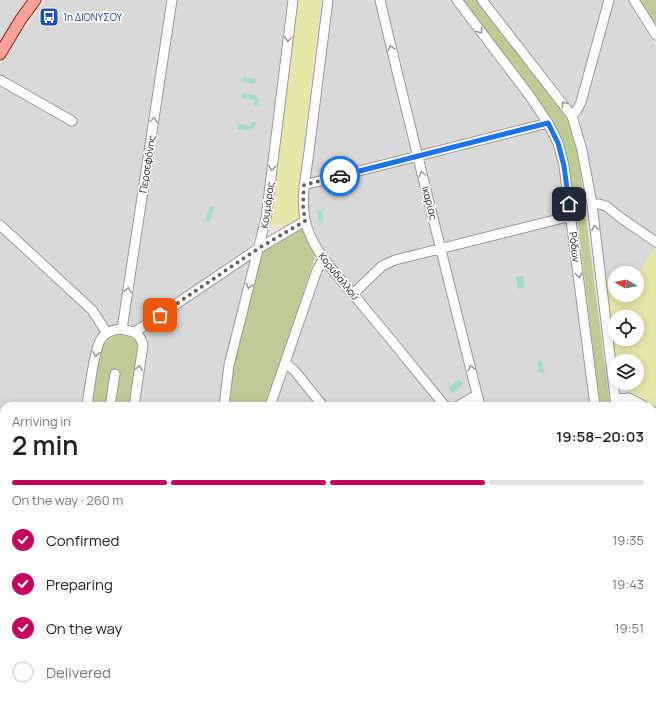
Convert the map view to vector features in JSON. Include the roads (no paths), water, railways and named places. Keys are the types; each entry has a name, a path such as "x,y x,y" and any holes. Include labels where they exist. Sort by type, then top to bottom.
{"main road":[{"path":"0,54 33,1"}],"street":[{"name":"Περσεφόνης","path":"122,329 172,0"},
{"name":"Κουμάρας","path":"224,402 229,365 266,218 292,0"},
{"name":"Κορυδαλλού","path":"328,0 304,185 303,205 305,221 323,260 353,294 442,402"},
{"name":"Ικαρίας","path":"380,0 417,157 442,249 479,402"},
{"name":"Ρόδων","path":"457,0 529,95 548,123 558,143 564,166 594,402"},
{"path":"482,0 572,116 582,150 592,204 616,402"},
{"path":"572,116 581,102 609,0"},
{"path":"634,0 656,36"},
{"path":"0,80 72,121"},
{"path":"304,185 548,123"},
{"path":"592,204 606,206 656,242"},
{"path":"353,294 382,266 395,260 571,216"},
{"path":"135,332 259,248 305,221"},
{"path":"0,225 92,310 107,333"},
{"path":"271,402 317,270 323,260"},
{"path":"88,402 97,348 101,339 107,333 122,329 135,332 143,345 135,402"},
{"path":"285,363 294,370 320,402"},
{"path":"111,402 115,374"},
{"path":"465,402 477,395"},
{"path":"619,402 629,398 636,402"}],"place":[{"name":"1η ΔΙΟΝΥΣΟΥ","path":"49,17"}]}
